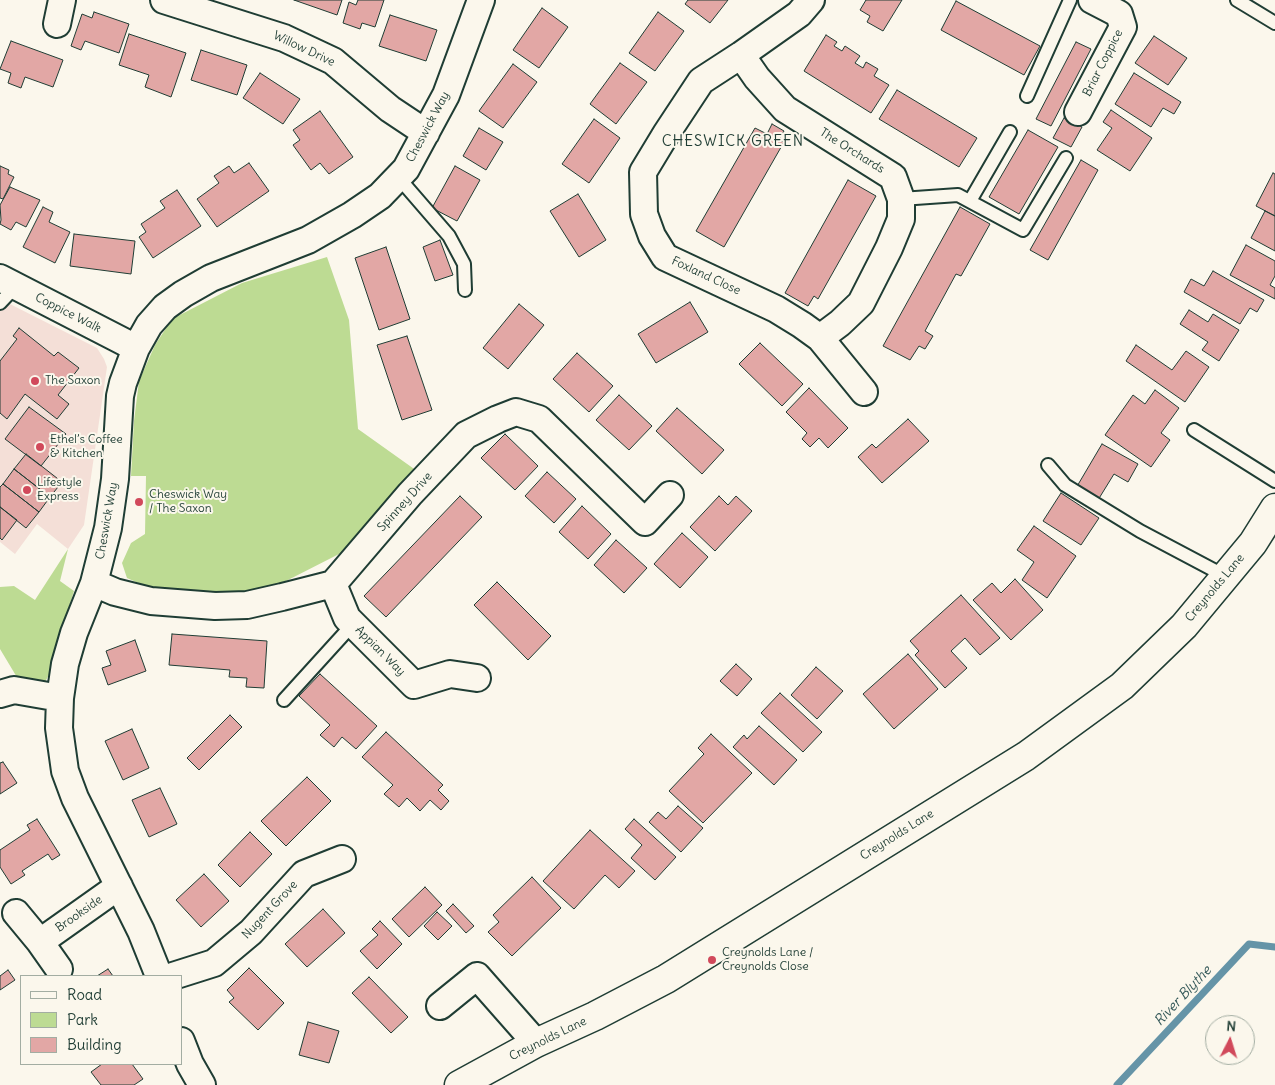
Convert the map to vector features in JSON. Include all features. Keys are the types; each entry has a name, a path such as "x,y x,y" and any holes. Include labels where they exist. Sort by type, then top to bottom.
{"street":[{"name":"Willow Drive","path":"164,0 284,38 333,61 390,109 426,133"},
{"name":"Cheswick Way","path":"158,975 141,931 74,798 65,771 59,728 60,698 65,664 94,583 103,551 112,504 120,396 136,348 149,325 165,307 211,278 308,240 352,215 380,196 406,169 446,95 481,0"},
{"name":"Foxland Close","path":"810,0 799,14 701,81 643,172 644,214 652,236 665,257 776,309 820,338 864,392"},
{"name":"Briar Coppice","path":"1078,112 1123,27 1119,14 1092,0"},
{"name":"The Orchards","path":"741,55 757,78 785,109 893,177 901,199 901,219 889,248 861,303 840,323 820,338"},
{"name":"Coppice Walk","path":"5,289 136,348"},
{"name":"Spinney Drive","path":"333,584 410,494 466,435 498,418 516,412 539,419 645,522 670,495"},
{"name":"Creynolds Lane","path":"459,1085 536,1043 595,1016 666,979 1026,756 1122,686 1184,626 1253,543 1275,508"},
{"path":"94,583 115,592 151,601 215,606 247,604 333,584"},
{"name":"Appian Way","path":"333,584 347,618 414,685 450,674 477,678"},
{"path":"4,690 60,698"},
{"name":"Nugent Grove","path":"176,975 214,963 251,932 304,874 342,859"},
{"name":"Brookside","path":"40,942 119,886"},
{"path":"16,913 59,969"},
{"path":"440,1006 477,976 536,1043"},
{"path":"182,1044 190,1064 202,1085"}],"lane":[{"path":"1026,96 1070,0"},
{"path":"1237,0 1275,23"},
{"path":"970,201 1010,132"},
{"path":"901,199 958,195 1023,230 1066,158"},
{"path":"398,177 449,236 464,264 465,290"},
{"path":"1194,430 1275,481"},
{"path":"1048,465 1065,485 1140,531 1225,576"},
{"path":"284,700 353,624"}],"shaded area":[{"path":"0,299 97,348 107,367 84,525 68,549 37,524 15,554 0,542"}],"green space":[{"path":"327,257 349,320 358,429 417,471 341,553 288,580 258,592 161,593 127,578 122,563 131,543 145,534 146,476 131,476 134,421 139,381 155,345 172,319 242,283"},
{"path":"68,549 60,581 74,591 57,644 51,671 45,682 18,679 0,649 0,587 14,586 35,600"}],"building":[{"path":"294,0 342,0 337,15"},
{"path":"358,0 384,0 375,27 362,23 360,29 343,23 349,2 356,5"},
{"path":"688,0 728,0 710,23 685,4"},
{"path":"866,0 902,0 883,31 867,22 870,16 860,10"},
{"path":"956,1 1040,46 1024,75 941,30"},
{"path":"542,8 568,27 539,68 513,50"},
{"path":"94,12 129,24 119,53 85,41 81,50 71,46 82,14 92,18"},
{"path":"658,12 684,31 655,71 629,53"},
{"path":"390,15 437,30 426,61 379,46"},
{"path":"129,34 186,53 171,97 145,87 149,75 119,65"},
{"path":"826,35 837,42 834,46 842,51 845,46 860,56 855,63 863,68 866,62 878,69 874,76 889,85 871,113 804,71"},
{"path":"1154,36 1187,58 1168,85 1135,63"},
{"path":"11,41 63,60 53,87 25,77 21,88 8,83 11,73 0,69"},
{"path":"1076,42 1091,49 1051,126 1036,119"},
{"path":"201,50 247,65 237,95 191,80"},
{"path":"620,63 647,82 616,124 590,104"},
{"path":"513,64 537,82 503,128 479,111"},
{"path":"260,73 300,99 283,124 243,98"},
{"path":"1134,73 1181,102 1174,114 1163,108 1151,127 1115,104"},
{"path":"897,90 977,138 959,167 879,119"},
{"path":"1111,110 1152,138 1130,171 1097,150 1112,128 1103,122"},
{"path":"320,111 353,157 329,174 320,163 311,170 293,145 300,140 293,130"},
{"path":"1064,118 1082,127 1071,147 1053,138"},
{"path":"594,119 620,138 589,183 562,164"},
{"path":"772,124 784,131 779,140 784,142 724,247 696,231 755,128 767,134"},
{"path":"479,128 503,142 486,170 463,156"},
{"path":"1028,130 1058,147 1019,214 989,197"},
{"path":"1081,160 1098,170 1048,260 1030,250"},
{"path":"249,163 269,191 217,227 197,199 219,183 214,176 229,166 234,173"},
{"path":"0,166 9,170 8,174 14,177 3,199 0,198"},
{"path":"455,166 480,180 457,221 432,208"},
{"path":"1273,173 1275,174 1275,216 1256,206"},
{"path":"848,180 876,196 818,299 814,296 808,306 785,293"},
{"path":"10,187 40,200 26,227 16,222 11,230 0,224 0,205"},
{"path":"177,190 201,226 153,258 139,237 146,232 141,224 165,208 160,201"},
{"path":"578,194 606,240 579,257 550,211"},
{"path":"43,207 53,212 49,222 70,232 55,263 23,247"},
{"path":"960,207 990,224 961,276 956,274 925,331 933,336 925,349 919,346 910,360 883,346"},
{"path":"1265,211 1275,216 1275,251 1251,238"},
{"path":"74,234 135,241 131,274 70,266"},
{"path":"440,240 453,275 435,281 423,247"},
{"path":"1246,245 1275,261 1275,276 1270,285 1275,288 1275,299 1230,275"},
{"path":"386,247 410,319 379,330 355,258"},
{"path":"1213,271 1264,300 1257,312 1250,308 1240,324 1184,292 1191,279 1204,286"},
{"path":"690,302 708,332 656,363 638,334"},
{"path":"519,304 544,325 508,369 483,348"},
{"path":"1189,310 1208,322 1213,314 1239,330 1219,361 1202,350 1208,342 1180,324"},
{"name":"The Saxon","path":"19,328 54,356 58,352 79,368 58,395 69,404 57,419 25,394 7,419 0,413 0,361 17,339 13,336"},
{"path":"407,336 432,410 402,420 377,345"},
{"path":"760,343 803,384 782,406 739,364"},
{"path":"1136,345 1172,370 1186,351 1209,367 1185,402 1126,361"},
{"path":"577,353 613,386 589,412 553,379"},
{"path":"809,388 848,428 828,448 819,438 810,447 802,439 807,433 786,412"},
{"path":"1155,390 1179,408 1161,433 1170,440 1151,467 1105,435 1133,395 1145,404"},
{"path":"619,395 652,426 629,450 596,420"},
{"path":"29,407 66,434 41,466 5,439"},
{"path":"677,408 724,450 702,474 656,431"},
{"path":"908,419 929,441 882,483 858,457 872,444 876,448"},
{"path":"505,434 538,466 515,490 481,458"},
{"path":"1102,444 1138,464 1128,482 1114,474 1098,500 1076,488"},
{"path":"26,454 62,482 50,497 14,469"},
{"name":"Lifestyle Express","path":"14,469 50,497 39,512 3,484"},
{"path":"547,472 576,499 554,523 525,496"},
{"path":"3,484 39,512 26,528 0,507 0,487"},
{"path":"1061,493 1099,518 1081,545 1043,521"},
{"path":"460,496 482,517 386,617 364,596"},
{"path":"719,496 728,505 736,496 752,511 715,551 690,527"},
{"path":"582,506 611,534 588,559 559,532"},
{"path":"0,507 17,520 2,540 0,538"},
{"path":"1034,526 1076,556 1047,598 1022,580 1034,562 1017,550"},
{"path":"682,533 708,557 680,588 654,564"},
{"path":"616,540 647,568 624,593 594,565"},
{"path":"1015,579 1043,610 1011,640 973,600 992,583 1001,593"},
{"path":"497,582 551,636 528,660 474,605"},
{"path":"961,595 1000,638 980,655 965,638 951,651 967,668 945,688 915,655 919,651 910,641"},
{"path":"172,634 267,641 264,688 246,687 247,678 229,677 230,670 169,665"},
{"path":"135,640 146,671 108,685 102,668 111,665 106,651"},
{"path":"908,654 938,689 894,729 863,694"},
{"path":"736,664 752,679 737,696 720,681"},
{"path":"816,667 843,691 817,719 791,695"},
{"path":"320,674 377,726 356,749 342,737 334,747 320,735 330,725 299,696"},
{"path":"780,693 822,732 803,752 761,713"},
{"path":"230,715 242,727 199,770 187,758"},
{"path":"759,726 797,760 774,785 733,747 744,735 747,739"},
{"path":"132,729 149,768 123,780 105,741"},
{"path":"386,732 443,785 438,790 449,801 441,810 430,800 420,811 407,798 399,807 384,794 393,785 362,757"},
{"path":"711,734 752,773 703,823 669,791 704,754 698,748"},
{"path":"3,762 17,783 0,794 0,763"},
{"path":"307,777 331,801 286,846 261,821"},
{"path":"160,788 177,824 149,837 132,800"},
{"path":"678,806 703,828 681,852 649,822 658,812 666,819"},
{"path":"37,819 60,855 52,860 48,854 22,871 25,875 11,884 0,867 0,850 30,830 27,825"},
{"path":"634,819 676,857 655,880 631,858 642,845 625,829"},
{"path":"590,830 635,871 619,888 605,875 574,909 543,881"},
{"path":"250,832 272,854 240,887 218,865"},
{"path":"204,874 229,901 201,927 176,900"},
{"path":"532,877 561,908 512,956 488,932 499,922 493,915"},
{"path":"425,887 442,905 409,937 392,919"},
{"path":"453,904 474,926 466,933 446,911"},
{"path":"323,909 345,933 307,967 285,944"},
{"path":"437,912 452,926 438,940 424,926"},
{"path":"380,921 402,944 377,969 360,951 378,935 372,929"},
{"path":"249,968 284,1003 258,1030 229,1002 234,998 227,990"},
{"path":"108,969 112,975 99,975"},
{"path":"8,970 15,980 0,990 0,976"},
{"path":"369,977 408,1017 391,1033 352,993"},
{"path":"308,1022 339,1031 329,1063 299,1055"},
{"path":"101,1065 133,1065 143,1079 134,1085 101,1085 91,1072"}],"waterway":[{"name":"River Blythe","path":"1117,1085 1249,944 1275,947"}],"place":[{"name":"The Saxon","path":"35,381"},
{"name":"Ethel’s Coffee & Kitchen","path":"40,447"},
{"name":"Lifestyle Express","path":"27,490"},
{"name":"Cheswick Way / The Saxon","path":"139,502"},
{"name":"Creynolds Lane / Creynolds Close","path":"712,960"}],"district":[{"name":"CHESWICK GREEN","path":"733,142"}]}
